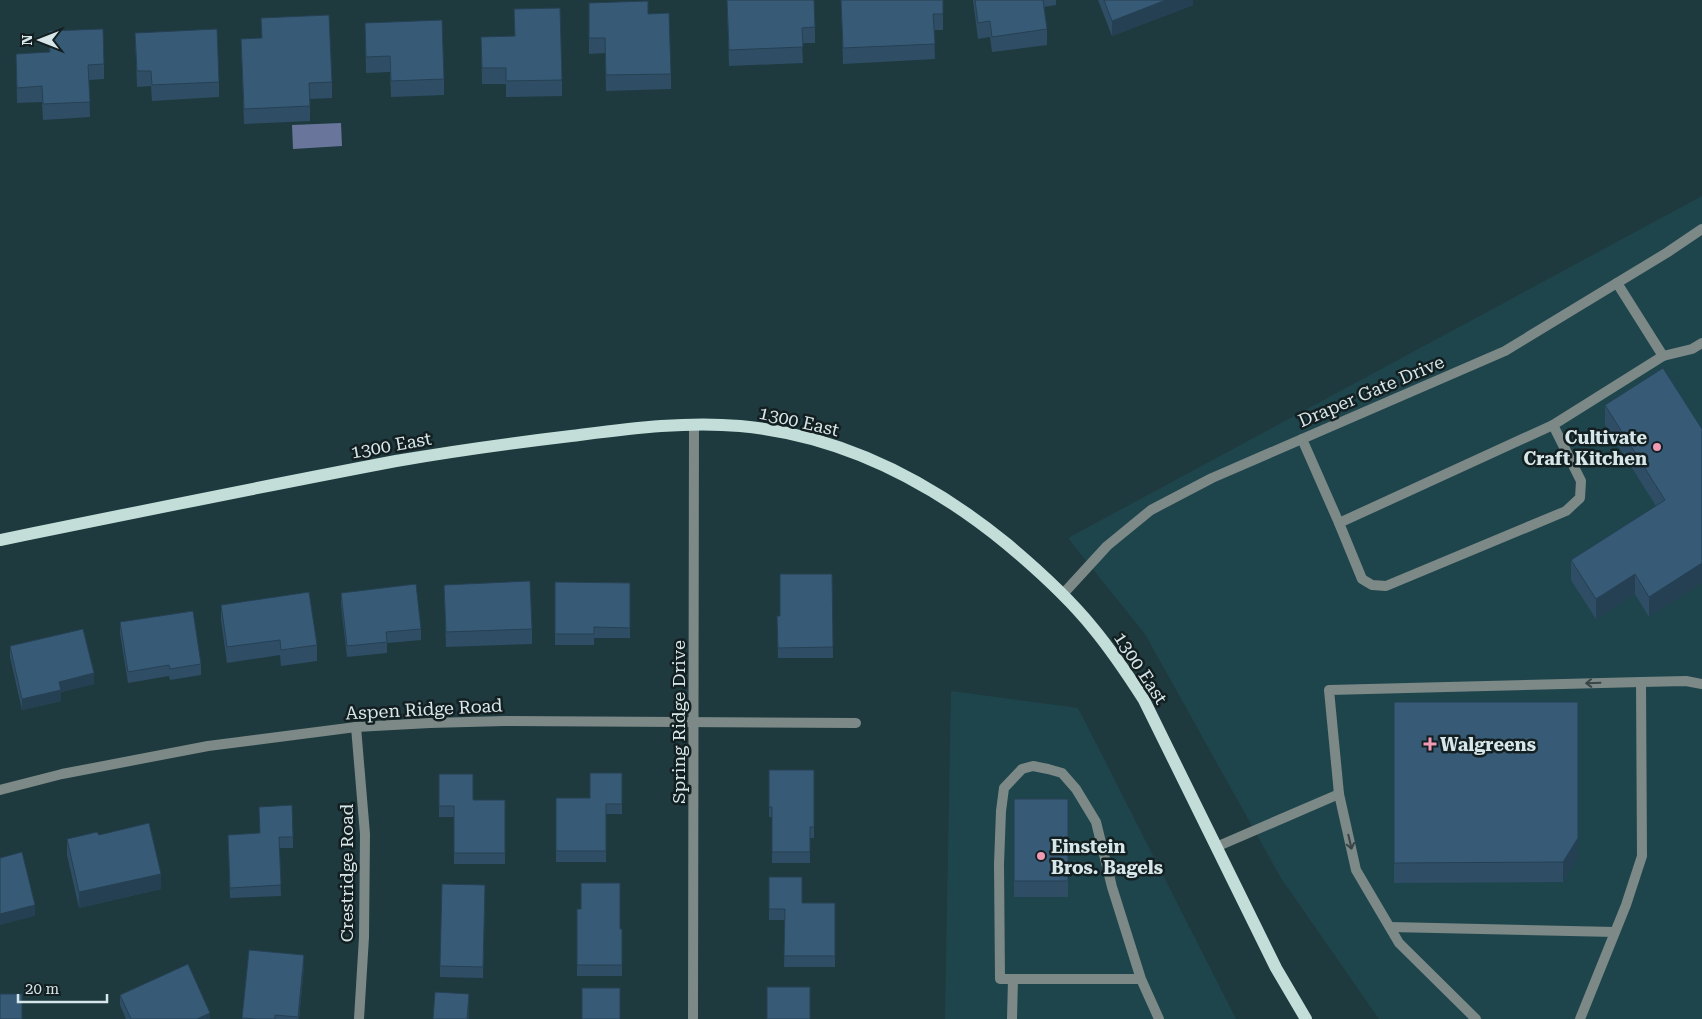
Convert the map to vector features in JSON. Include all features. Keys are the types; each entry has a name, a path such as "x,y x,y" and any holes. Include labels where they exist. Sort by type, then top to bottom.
{"main road":[{"name":"1300 East","path":"0,540 234,492 452,451 659,425 740,426 778,431 852,452 887,466 927,487 964,510 1032,565 1063,594 1098,634 1144,700 1276,968 1306,1019"}],"street":[{"name":"Draper Gate Drive","path":"1063,594 1107,546 1151,510 1212,478 1505,351 1668,252 1702,229"},
{"path":"1617,283 1663,356"},
{"path":"1339,523 1553,425 1663,356 1692,349 1702,343"},
{"name":"Spring Ridge Drive","path":"693,1019 694,424"},
{"path":"1302,439 1362,579 1372,585 1386,586 1566,511 1580,498 1581,481 1553,425"},
{"path":"1476,1019 1399,943 1356,870 1339,794 1329,690 1686,681 1702,684"},
{"path":"1580,1019 1626,905 1642,856 1641,682"},
{"name":"Aspen Ridge Road","path":"0,790 62,774 208,746 356,727 505,721 856,723"},
{"name":"Crestridge Road","path":"356,727 365,834 364,937 359,1019"},
{"path":"1141,979 1000,979 999,864 1001,811 1004,788 1022,769 1033,766 1062,774 1076,789 1096,822 1112,887 1141,979 1159,1019"},
{"path":"1216,847 1339,794"},
{"path":"1390,927 1615,932"},
{"path":"1012,1019 1013,979"}],"shaded area":[{"path":"341,123 342,146 293,149 292,125"},
{"path":"1702,196 1702,1019 1379,1019 1281,878 1145,634 1068,538"},
{"path":"951,691 1078,708 1236,1019 945,1019"}],"building":[{"path":"727,0 814,0 815,27 802,28 803,47 729,50"},
{"path":"841,0 943,0 943,14 933,14 935,44 843,48"},
{"path":"975,0 1043,0 1047,29 992,37 990,21 978,23"},
{"path":"1104,0 1166,0 1112,21"},
{"path":"648,1 648,14 669,13 671,74 606,75 605,38 589,38 589,3"},
{"path":"560,8 562,80 506,81 506,68 482,68 481,37 515,36 514,9"},
{"path":"329,15 332,82 309,83 310,106 244,109 241,39 262,38 261,18"},
{"path":"442,20 444,79 391,81 390,56 366,57 365,23"},
{"path":"103,29 104,64 88,65 90,102 43,104 42,86 17,88 16,54 50,52 49,31"},
{"path":"217,29 219,82 152,85 151,71 137,71 135,33"},
{"path":"1663,368 1702,429 1702,563 1649,597 1635,574 1596,599 1571,560 1665,500 1605,405"},
{"path":"780,574 832,574 833,647 778,648 777,616 780,616"},
{"path":"530,581 532,629 446,632 444,585"},
{"path":"555,582 630,583 630,628 594,627 594,634 555,634"},
{"path":"416,584 421,629 386,632 387,642 347,646 341,593"},
{"path":"309,592 317,645 281,650 280,640 227,647 221,605"},
{"path":"193,611 201,664 170,669 169,665 128,672 120,622"},
{"path":"83,629 94,673 59,682 61,690 22,699 10,646"},
{"name":"Walgreens","path":"1394,702 1578,702 1578,838 1563,862 1394,863"},
{"path":"769,770 814,770 814,827 810,827 810,852 772,852 772,807 769,807"},
{"path":"590,773 622,773 622,804 606,804 606,851 556,851 556,798 590,798"},
{"path":"439,774 473,774 473,800 505,800 505,853 454,853 454,806 439,806"},
{"name":"Einstein Bros. Bagels","path":"1014,799 1068,799 1068,881 1014,881"},
{"path":"292,805 293,837 279,837 281,885 230,888 228,835 260,833 259,807"},
{"path":"149,823 161,874 79,892 67,839 97,832 99,835"},
{"path":"22,852 35,905 0,914 0,858"},
{"path":"769,877 802,877 802,903 835,903 835,956 784,956 785,909 769,909"},
{"path":"581,883 620,883 622,965 577,965 577,909 581,909"},
{"path":"442,884 485,885 483,967 440,966"},
{"path":"249,950 304,955 298,1017 275,1015 275,1019 242,1018"},
{"path":"188,964 210,1013 197,1019 131,1019 120,995"},
{"path":"767,987 810,987 810,1019 767,1019"},
{"path":"582,988 620,988 620,1019 582,1019"},
{"path":"435,992 469,994 467,1019 433,1019"},
{"path":"0,994 22,994 22,1019 0,1019"}],"place":[{"name":"Cultivate Craft Kitchen","path":"1657,447"},
{"name":"Walgreens","path":"1430,744"},
{"name":"Einstein Bros. Bagels","path":"1041,856"}]}
